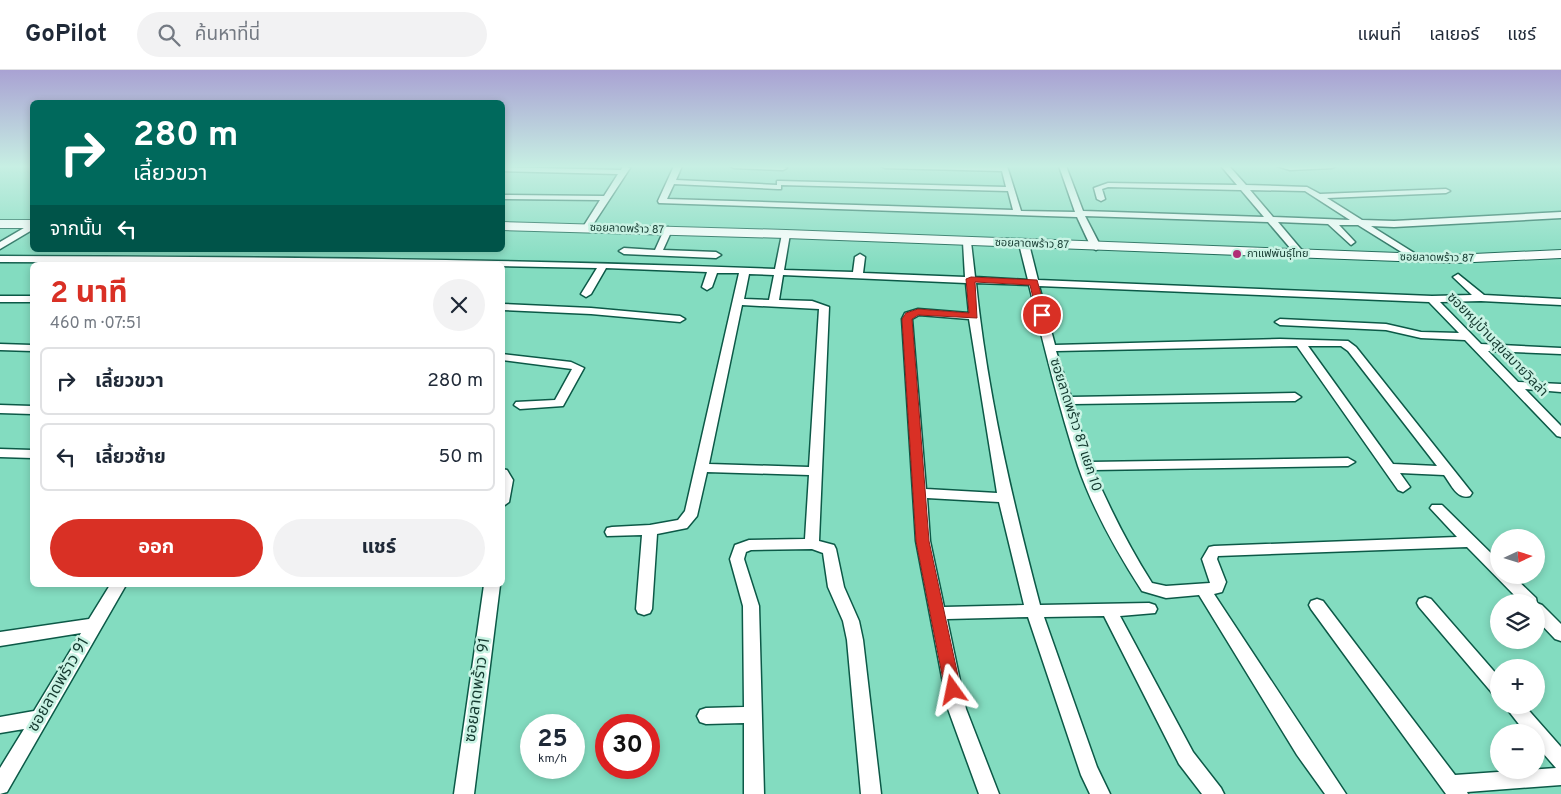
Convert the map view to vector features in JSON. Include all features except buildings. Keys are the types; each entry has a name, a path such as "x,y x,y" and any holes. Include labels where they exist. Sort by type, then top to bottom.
{"street":[{"path":"586,227 605,200"},
{"path":"663,200 1363,223 1561,215"},
{"path":"775,205 776,200"},
{"path":"1014,200 1018,213"},
{"path":"1075,200 1096,247"},
{"path":"1254,200 1300,254"},
{"path":"1327,200 1416,258"},
{"path":"1330,221 1351,242"},
{"path":"0,224 30,226"},
{"name":"ซอยลาดพร้าว 87","path":"505,226 586,227 1453,259 1561,254"},
{"path":"0,246 30,227"},
{"path":"658,252 668,230"},
{"path":"773,302 786,234"},
{"path":"967,242 974,316 1005,498 1034,612 1088,769 1100,794"},
{"name":"ซอยลาดพร้าว 87 แยก 10","path":"1024,244 1050,348 1085,466 1106,514 1147,587 1166,592 1204,591"},
{"path":"624,251 716,255"},
{"path":"353,262 364,252"},
{"path":"858,274 860,256"},
{"path":"0,260 235,262"},
{"path":"586,294 603,265"},
{"path":"505,266 603,265 1432,299 1481,298 1530,302 1561,302"},
{"path":"707,287 713,269"},
{"path":"612,532 673,528 688,520 692,513 745,270"},
{"path":"1458,278 1481,298"},
{"path":"0,299 30,299"},
{"name":"ซอยหมู่บ้านสุขสบายวิลล่า","path":"1432,299 1561,433"},
{"path":"738,302 818,304 824,310 814,471 812,544"},
{"path":"505,307 591,311 680,319"},
{"path":"974,316 918,312 908,316 922,541 957,709 989,794"},
{"path":"1280,322 1386,328 1421,335 1470,337"},
{"path":"1300,342 1403,487"},
{"path":"1050,348 1339,342 1349,346 1465,492"},
{"path":"1479,347 1561,351"},
{"path":"0,348 30,348"},
{"path":"505,357 571,365 578,368 559,403 520,405"},
{"path":"1514,385 1561,388"},
{"path":"1066,401 1295,397"},
{"path":"0,408 30,410"},
{"path":"3,456 30,454"},
{"path":"1085,466 1348,462"},
{"path":"701,468 814,471"},
{"path":"1390,468 1449,471"},
{"path":"918,493 1005,498"},
{"path":"1437,508 1490,562"},
{"path":"644,609 650,530"},
{"path":"1336,794 1304,750 1204,591 1214,590 1219,586 1209,559 1210,554 1214,551 1470,542"},
{"path":"754,794 752,606 740,572 738,554 740,549 750,544 812,544 823,546 832,554 836,587 853,630 871,794"},
{"path":"1512,584 1522,594"},
{"name":"ซอยลาดพร้าว 91","path":"0,786 117,587"},
{"name":"ซอยลาดพร้าว 91","path":"464,794 492,587"},
{"path":"1425,602 1490,678"},
{"path":"1317,605 1454,789 1561,776"},
{"path":"936,613 1149,609"},
{"path":"1109,610 1186,758 1214,794"},
{"path":"1545,618 1561,634"},
{"path":"0,639 95,625"},
{"path":"1521,714 1561,761"},
{"path":"706,716 754,715"},
{"path":"0,725 40,718"}],"place":[{"name":"กาแฟพันธ์ุไทย","path":"1237,254"}],"route":[{"path":"953,690 922,541 907,319 912,313 918,312 974,316 971,279 1034,282 1042,315"}]}
